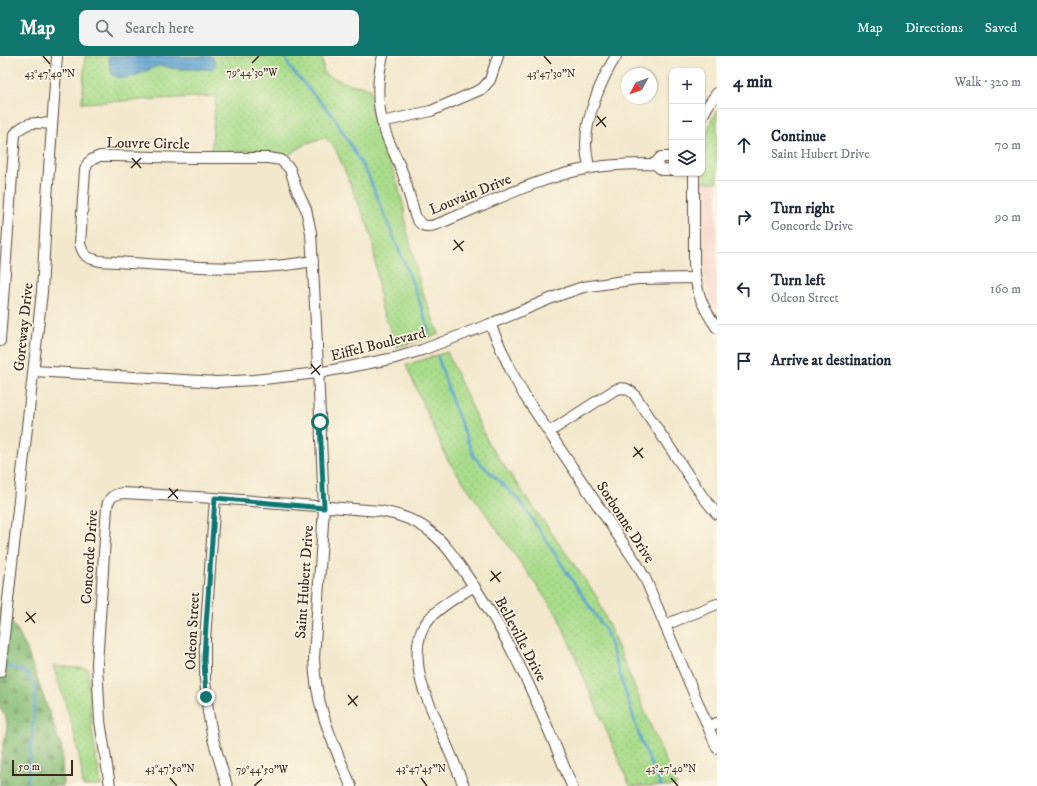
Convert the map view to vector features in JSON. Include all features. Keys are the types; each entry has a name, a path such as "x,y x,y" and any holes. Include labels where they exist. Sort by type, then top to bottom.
{"street":[{"name":"Goreway Drive","path":"0,672 42,292 51,124 57,56"},
{"name":"Louvain Drive","path":"383,56 378,81 382,122 403,174 415,215 418,222 422,225 428,226 438,224 539,182 589,168 628,164 655,164 662,170 669,170"},
{"path":"382,122 431,111 482,89 490,80 498,56"},
{"path":"589,168 586,143 590,118 599,88 616,56"},
{"path":"705,111 717,93"},
{"path":"0,341 15,134 19,129 32,123 37,122 51,124"},
{"name":"Louvre Circle","path":"313,261 294,265 233,269 100,261 88,258 82,252 80,244 85,170 88,163 100,156 268,158 282,160 290,169 296,188 306,209 311,233 313,261 318,373"},
{"name":"Louvain Drive","path":"655,164 661,157 669,157"},
{"path":"694,176 695,278 700,301 717,328"},
{"name":"Eiffel Boulevard","path":"34,371 217,382 254,380 318,373 370,364 422,350 490,324 556,296 583,287 637,278 695,278"},
{"name":"Sorbonne Drive","path":"490,324 518,384 645,578 665,625 712,724 717,748"},
{"name":"Saint Hubert Drive","path":"318,373 324,508 314,670 322,714 351,786"},
{"path":"549,432 619,388 629,390 634,394 703,497 717,514"},
{"name":"Concorde Drive","path":"110,786 100,721 97,664 108,502 112,496 122,493 215,498 324,508"},
{"name":"Odeon Street","path":"215,498 205,640 205,679 208,712 213,739 227,786"},
{"name":"Belleville Drive","path":"324,508 380,511 396,514 418,523 428,529 440,540 474,586 501,630 538,704 572,786"},
{"path":"464,786 420,680 418,654 420,638 427,620 474,586"},
{"path":"665,625 717,604"}],"shaded area":[{"path":"704,182 717,182 717,310 710,299 704,267"}],"green space":[{"path":"85,56 322,56 324,74 346,83 370,88 371,109 378,136 396,179 404,208 406,227 422,291 439,334 397,347 381,307 372,236 336,150 325,137 307,143 287,156 279,153 260,151 211,153 216,96 82,103"},
{"path":"717,110 717,182 704,182 705,144 712,118"},
{"path":"447,352 488,443 597,597 676,786 630,786 558,616 447,459 406,365"},
{"path":"0,608 17,630 27,650 62,749 63,786 0,786 0,763 7,728 6,717 0,709"},
{"path":"53,666 88,669 92,730 101,786 83,786 76,740"}],"water":[{"path":"108,56 212,56 216,65 212,69 181,69 158,66 135,76 124,78 112,75"}],"waterway":[{"path":"285,56 290,68 334,117 368,175 417,294 429,331"},
{"path":"438,357 452,401 474,457 520,501 606,631 641,741 661,786"},
{"path":"3,665 25,672 36,686 28,786"}],"route":[{"path":"206,697 204,659 215,498 324,508 320,422"}]}
